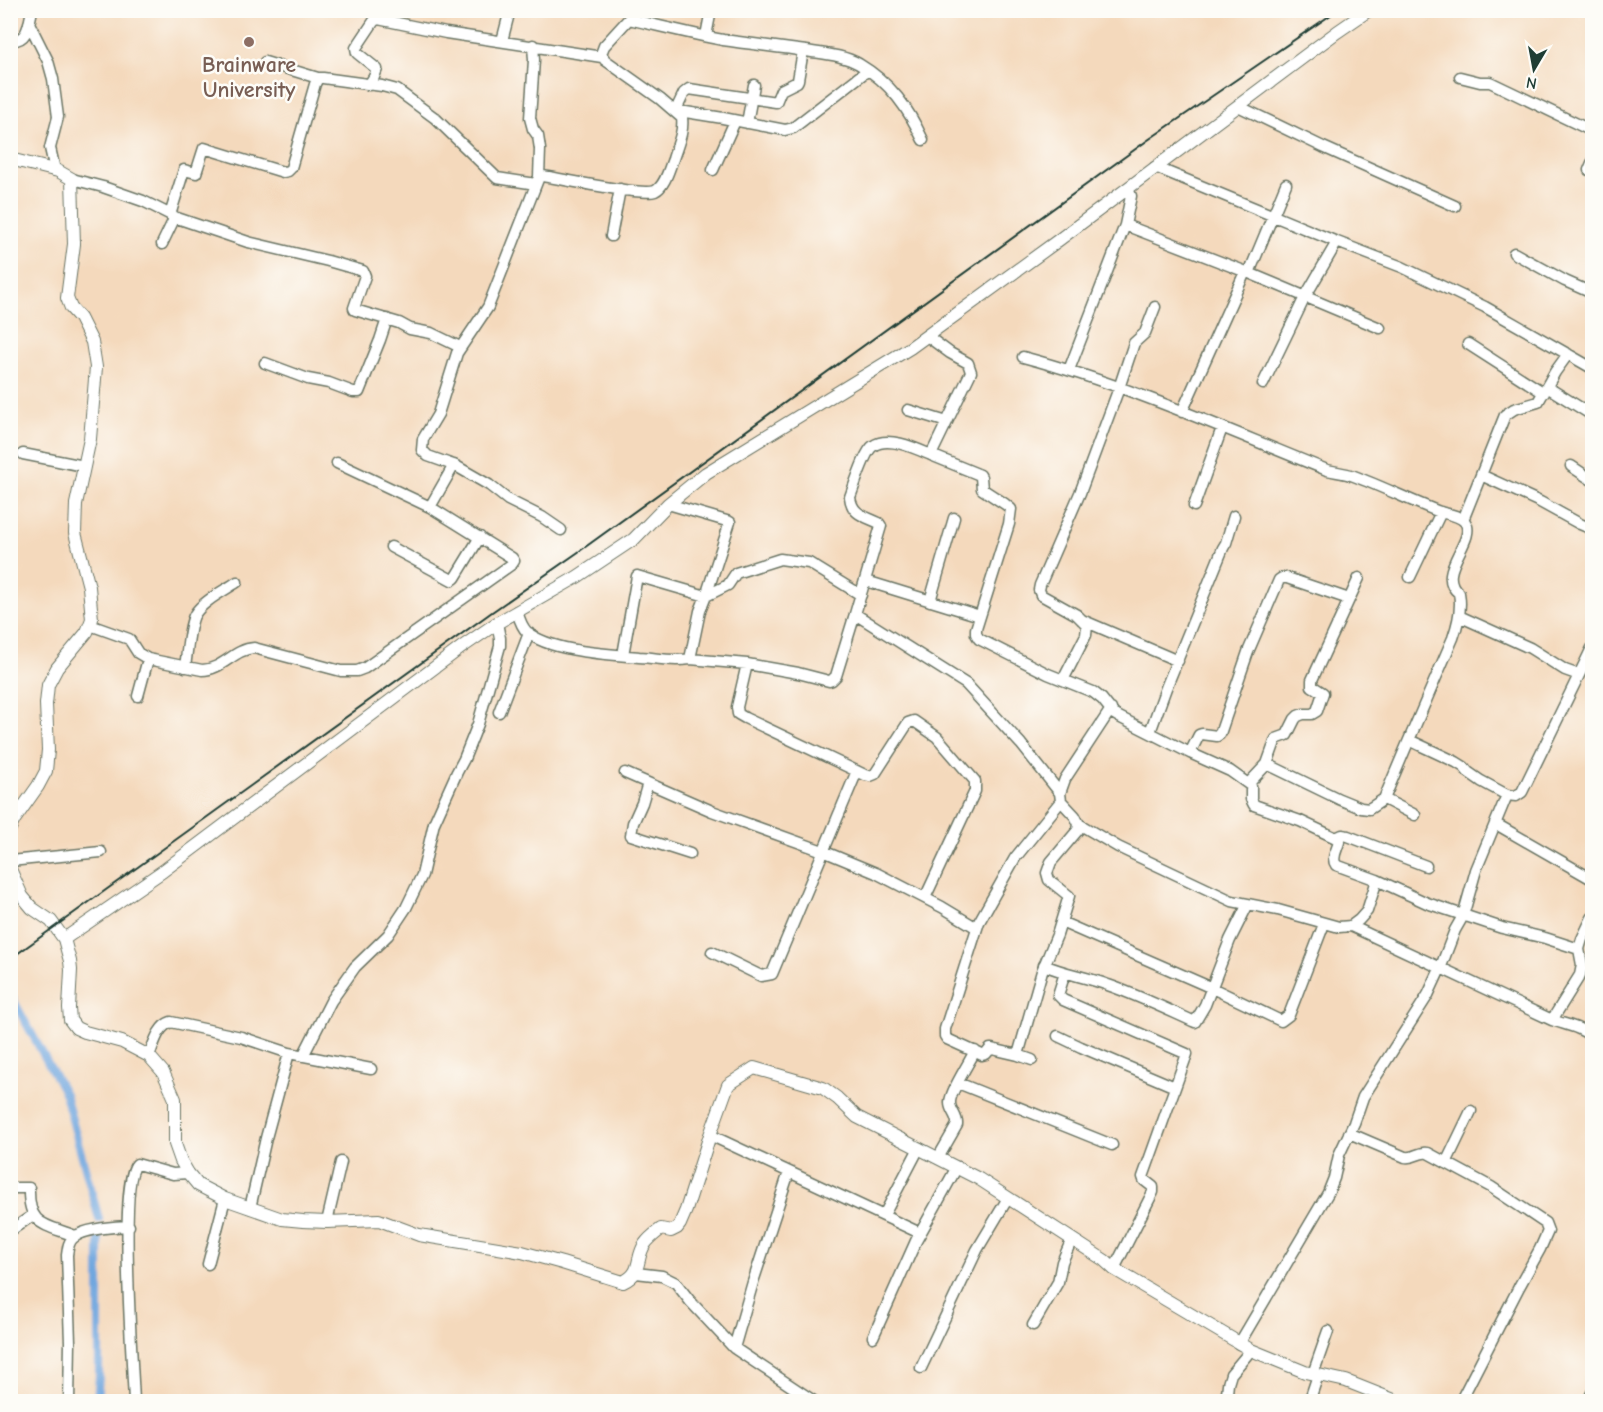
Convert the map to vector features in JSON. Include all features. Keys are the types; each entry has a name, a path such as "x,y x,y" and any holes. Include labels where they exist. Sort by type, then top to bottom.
{"street":[{"path":"10,40 17,41 23,38 32,10"},
{"path":"502,41 510,10"},
{"path":"602,57 604,46 637,10"},
{"path":"706,36 711,10"},
{"path":"64,939 163,871 496,622 577,577 633,538 668,504 706,473 850,386 927,336 1368,11"},
{"path":"629,19 723,40 852,60 892,90 913,118 923,140"},
{"path":"265,62 318,78 397,90 447,129 497,178 537,181 543,176 620,189 654,191 659,188 668,174 683,124 682,118 674,110 602,57 378,20 356,48 357,53 376,69 369,85"},
{"path":"29,23 48,61 53,79 58,117 50,148 56,170"},
{"path":"533,45 530,118 538,136 540,149 537,181 488,307 457,353 438,414 422,442 422,450 426,455 454,465 489,485 508,500 543,517 561,530"},
{"path":"674,110 689,89 777,102 781,90 798,80 803,51"},
{"path":"674,110 785,130 793,128 868,70"},
{"path":"1460,77 1490,82 1593,131"},
{"path":"162,244 173,216 184,170 196,173 204,148 283,171 291,168 318,78"},
{"path":"747,123 754,85"},
{"path":"1238,106 1342,156 1455,206"},
{"path":"713,170 735,121"},
{"path":"10,159 56,170 72,179 143,201 173,216 254,244 363,271 364,276 355,310 399,322 460,346"},
{"path":"1155,168 1402,267 1485,307 1593,368"},
{"path":"10,828 46,771 48,750 45,704 48,685 57,668 87,633 92,619 89,587 75,533 76,504 90,439 96,367 92,342 67,298 74,244 72,179"},
{"path":"1182,412 1286,184"},
{"path":"1069,370 1125,225 1131,196 1128,188"},
{"path":"611,236 620,189"},
{"path":"1125,225 1247,272 1380,328"},
{"path":"1263,384 1305,297 1337,242"},
{"path":"1514,253 1565,281 1593,293"},
{"path":"1063,680 1086,635 1087,625 1077,615 1041,595 1040,585 1080,493 1134,343 1144,333 1155,307"},
{"path":"265,363 308,379 329,383 352,393 359,392 387,320"},
{"path":"927,336 968,363 971,368 931,455"},
{"path":"1468,344 1593,415"},
{"path":"1463,520 1505,415 1514,409 1535,404 1568,354"},
{"path":"1023,357 1119,388 1327,470 1352,475 1460,518 1466,523 1467,530 1450,578 1461,601 1453,638 1384,799 1369,809 1361,808 1267,764"},
{"path":"908,410 947,422"},
{"path":"1194,506 1222,428"},
{"path":"517,611 522,626 529,633 550,643 566,647 674,662 690,659 747,664 798,673 822,680 832,680 836,676 881,526 855,511 850,497 868,452 874,445 888,441 910,446 980,475 982,489 1011,509 1012,514 976,629 979,639 1048,674 1094,692 1119,717 1213,763 1248,783 1251,786 1251,802 1254,805 1300,821 1336,838 1339,842 1334,858 1336,865 1463,916 1545,938 1579,950"},
{"path":"23,454 84,466"},
{"path":"90,625 129,639 138,653 148,659 202,670 209,670 244,650 254,648 341,671 357,671 514,561 480,537 430,507 337,463"},
{"path":"430,507 454,465"},
{"path":"1571,466 1593,480"},
{"path":"1481,475 1593,529"},
{"path":"668,504 730,522 700,611 690,659"},
{"path":"1410,577 1441,512"},
{"path":"1150,732 1226,543 1234,516"},
{"path":"930,601 954,518"},
{"path":"391,547 452,580 480,537"},
{"path":"623,655 637,576 706,596 728,585 736,573 780,559 809,563 861,595"},
{"path":"1190,753 1199,735 1217,736 1220,734 1248,652 1279,580 1287,578 1349,599"},
{"path":"1248,783 1267,764 1276,740 1287,735 1295,718 1317,711 1323,693 1312,686 1312,680 1359,578"},
{"path":"866,581 980,616"},
{"path":"186,667 195,614 206,603 237,582"},
{"path":"855,614 966,684 1021,744 1079,824 1118,847 1232,901 1278,910 1324,924 1339,927 1351,926 1440,969 1456,974 1593,1037"},
{"path":"1459,616 1530,648 1565,670 1579,675"},
{"path":"1082,620 1178,661"},
{"path":"303,1056 331,1001 355,967 388,935 406,908 422,875 434,823 464,759 485,702 500,646 496,622"},
{"path":"499,712 529,633"},
{"path":"1409,740 1456,762 1481,781 1507,795 1516,796 1522,792 1593,648"},
{"path":"138,696 148,659"},
{"path":"747,664 738,700 738,714 870,776 875,774 908,723 914,721 937,737 975,781 975,791 925,898"},
{"path":"1032,1060 992,1049 985,1054 975,1051 947,1039 945,1033 977,928 1015,858 1060,797 1065,779 1111,709"},
{"path":"712,952 761,976 772,974 857,771"},
{"path":"625,773 712,811 823,851 876,873 977,928"},
{"path":"648,783 633,823 631,835 690,854"},
{"path":"1239,1344 1328,1193 1339,1155 1363,1097 1428,995 1463,916 1476,870 1507,795"},
{"path":"1384,799 1415,815"},
{"path":"1018,1055 1044,965 1069,896 1049,880 1047,873 1051,862 1078,830 1079,824"},
{"path":"1496,824 1593,879"},
{"path":"1336,838 1341,834 1348,836 1426,866"},
{"path":"10,861 101,852"},
{"path":"10,869 22,896 32,908 51,921 64,939 70,961 70,1020 76,1028 122,1042 149,1056 163,1072 176,1099 175,1144 181,1161 198,1185 225,1199 282,1219 327,1222 379,1220 419,1234 522,1252 623,1282 636,1273 644,1245 661,1230 671,1231 680,1224 728,1085 754,1068 823,1088 857,1118 957,1167 1008,1197 1104,1260 1114,1269 1239,1344 1316,1374 1346,1381 1399,1401"},
{"path":"1351,926 1367,911 1377,880"},
{"path":"1044,965 1106,984 1195,1022 1248,904"},
{"path":"1552,1020 1580,975 1582,965 1579,950 1593,918"},
{"path":"1061,922 1281,1021 1289,1014 1324,924"},
{"path":"1065,973 1058,995 1063,1000 1187,1054 1143,1177 1153,1187 1153,1192 1114,1269"},
{"path":"149,1056 160,1029 166,1023 171,1022 241,1037 289,1053 371,1069"},
{"path":"1058,1036 1174,1087"},
{"path":"938,1158 958,1120 950,1097 975,1051"},
{"path":"250,1208 289,1053"},
{"path":"958,1083 1112,1145"},
{"path":"1446,1163 1471,1111"},
{"path":"1349,1132 1405,1157 1414,1157 1423,1152 1428,1153 1491,1187 1545,1222 1548,1231 1540,1249 1460,1401"},
{"path":"710,1135 920,1233"},
{"path":"884,1215 919,1148"},
{"path":"327,1222 341,1162"},
{"path":"134,1401 127,1290 131,1175 136,1165 173,1174 188,1173"},
{"path":"873,1337 920,1233 957,1167"},
{"path":"734,1348 789,1172"},
{"path":"10,1188 28,1188 28,1202 37,1220 75,1236"},
{"path":"921,1368 977,1250 1008,1197"},
{"path":"208,1264 225,1199"},
{"path":"10,1231 33,1215"},
{"path":"69,1401 68,1246 75,1236 97,1229 129,1226"},
{"path":"1033,1325 1058,1282 1062,1262 1072,1239"},
{"path":"636,1273 662,1276 676,1282 690,1301 734,1348 815,1401"},
{"path":"1309,1401 1328,1331"},
{"path":"1226,1401 1232,1374 1251,1350"},
{"path":"1588,1401 1593,1393"}],"waterway":[{"path":"10,994 65,1094 99,1219"},
{"path":"97,1402 99,1236"}],"railway":[{"path":"10,959 1148,140 1338,10"}],"place":[{"name":"Brainware University","path":"249,42"}]}
